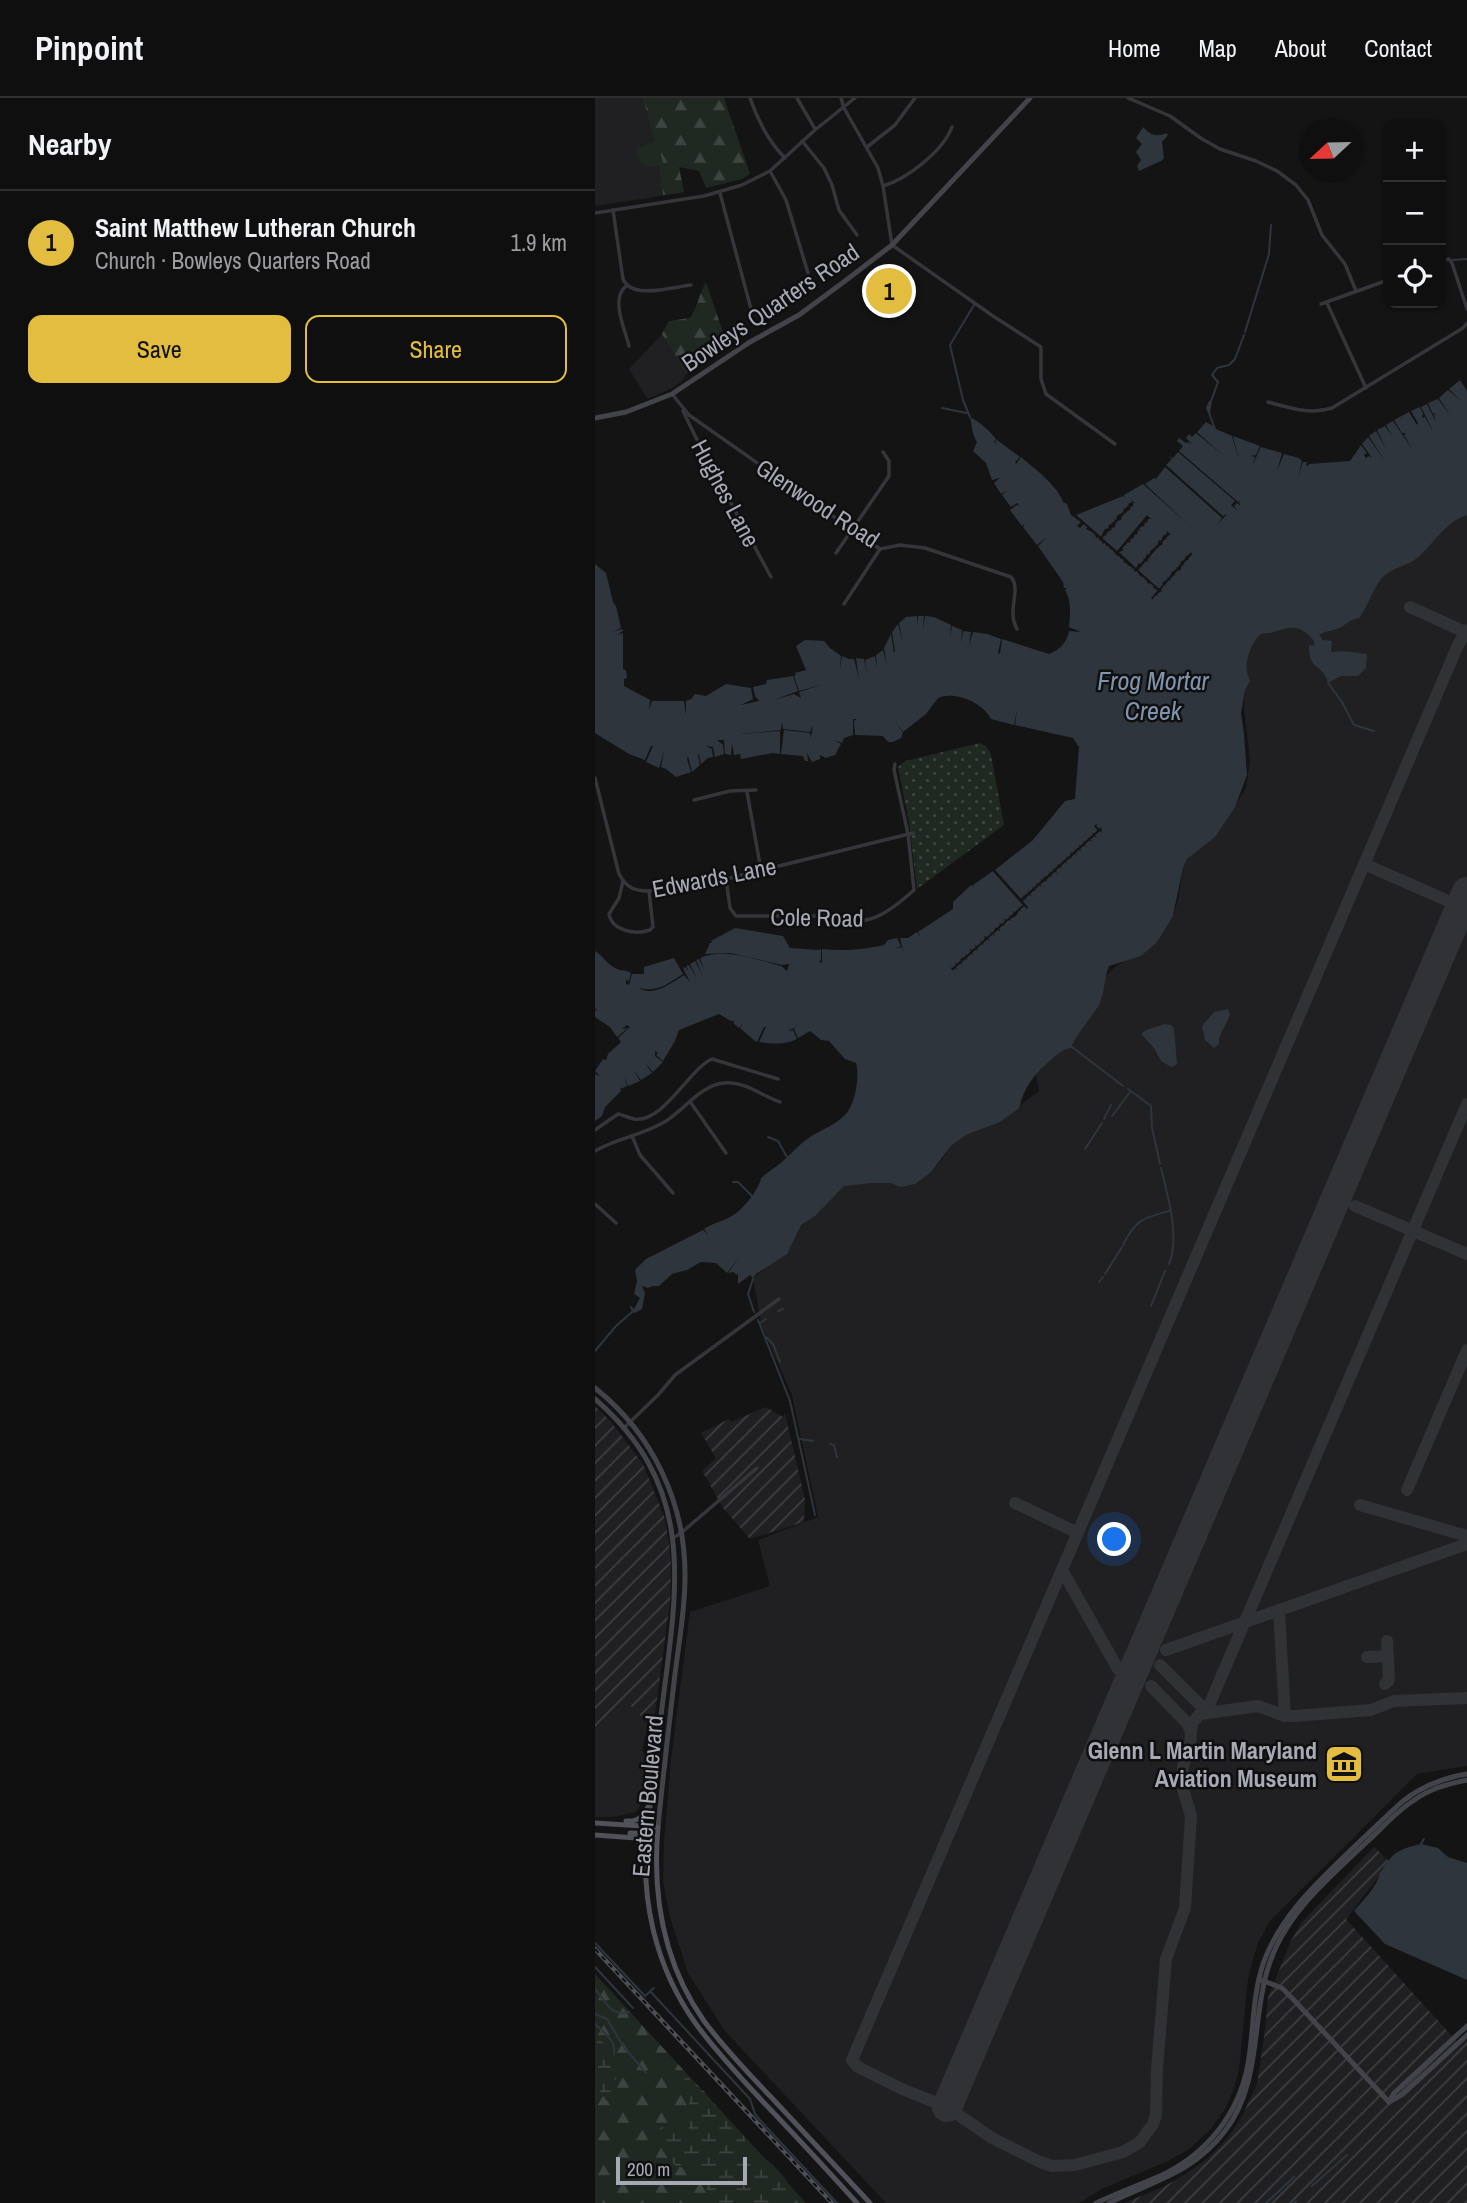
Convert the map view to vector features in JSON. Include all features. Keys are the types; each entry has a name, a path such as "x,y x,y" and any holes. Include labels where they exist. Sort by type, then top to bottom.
{"main road":[{"path":"606,1824 614,1821 637,1821 643,1817 650,1803"},
{"path":"595,1823 657,1831"},
{"path":"595,1833 647,1830"},
{"name":"Eastern Boulevard","path":"647,1830 645,1869 656,1942 666,1971 689,2014 720,2054 857,2203"},
{"name":"Eastern Boulevard","path":"657,1831 656,1878 661,1921 672,1959 691,2000 711,2030 741,2065 870,2203"},
{"path":"595,1833 636,1838 640,1844 645,1869"}],"street":[{"path":"750,98 770,140 785,158"},
{"path":"797,98 815,130"},
{"path":"841,98 843,108 878,168 892,245 1041,347 1041,379 1046,394 1115,444"},
{"path":"595,213 720,192 742,185 770,171 855,98"},
{"path":"867,146 895,125 915,98"},
{"name":"Bowleys Quarters Road","path":"595,418 626,412 673,394 750,342 799,315 892,245 1030,98"},
{"path":"1128,98 1170,116 1215,147 1277,171 1296,185 1307,200 1322,235 1345,264 1356,291"},
{"path":"883,186 894,183 909,173 939,148 953,127"},
{"path":"803,141 824,169 839,210 857,235"},
{"path":"770,171 786,200 808,273"},
{"path":"720,192 751,309"},
{"path":"613,210 626,286 643,291 691,285"},
{"path":"1446,260 1450,260 1454,266 1467,309"},
{"path":"1321,304 1383,282"},
{"path":"626,286 618,299 629,346"},
{"path":"1327,303 1366,388"},
{"path":"1268,402 1302,411 1319,411 1338,405 1467,323"},
{"name":"Glenwood Road","path":"673,394 683,409 719,437 880,549 900,545 925,548 1011,577 1015,582 1012,618 1017,629"},
{"name":"Hughes Lane","path":"683,409 699,444 771,576"},
{"path":"836,553 889,476 889,461 883,452"},
{"path":"844,604 880,549"},
{"path":"895,764 894,770 910,834"},
{"name":"Edwards Lane","path":"595,778 619,874 633,890 649,891 726,879 910,834"},
{"path":"694,800 730,791 756,790"},
{"path":"747,792 761,870"},
{"name":"Cole Road","path":"726,879 730,908 736,916 839,916 848,921 873,918 888,911 914,890 910,834"},
{"path":"623,881 619,898 609,914 611,922 618,928 636,932 653,927 649,891"},
{"path":"595,1130 618,1114 637,1119 662,1108 712,1059 778,1079"},
{"path":"595,1151 662,1124 710,1087 726,1083 753,1089 781,1102"},
{"path":"691,1103 726,1153"},
{"path":"632,1135 640,1155 673,1193"},
{"path":"595,1204 616,1223"},
{"path":"624,1428 680,1371 779,1299"},
{"name":"Eastern Boulevard","path":"595,1388 630,1422 650,1450 665,1479 681,1533 685,1591 657,1831"},
{"name":"Eastern Boulevard","path":"595,1399 624,1428 653,1472 664,1501 676,1555 675,1598 647,1830"},
{"path":"673,1538 757,1468"},
{"path":"1109,2203 1186,2168 1206,2152 1231,2122 1251,2076 1263,1965 1281,1928 1299,1903 1410,1795 1435,1782 1467,1774"},
{"path":"1097,2203 1182,2164 1219,2129 1237,2101 1245,2077 1250,2051 1253,2004 1273,1951 1284,1932 1325,1882 1413,1800 1441,1786 1467,1780"},
{"path":"1262,1980 1282,1988 1389,2102"},
{"path":"1389,2102 1400,2088 1467,2026"},
{"path":"1389,2102 1403,2094 1467,2035"}],"shaded area":[{"path":"595,98 652,98 681,193 595,206"},
{"path":"662,334 686,374 683,380 672,388 647,398 629,369"},
{"path":"1467,513 1467,1766 1417,1774 1270,1921 1258,1943 1248,1979 1239,2070 1233,2091 1211,2129 1188,2150 1102,2189 1079,2203 886,2203 724,2030 688,1973 670,1917 663,1881 671,1760 690,1612 770,1586 758,1540 818,1517 792,1395 762,1327 753,1278 790,1248 789,1233 848,1182 929,1173 941,1161 956,1138 1016,1108 1039,1091 1036,1074 1096,1010 1106,976 1157,939 1174,914 1183,864 1231,812 1246,788 1250,761 1244,708 1245,663 1254,638 1266,629 1367,603 1381,575 1452,520"},
{"path":"595,1406 611,1422 643,1464 664,1516 669,1541 670,1601 653,1729 625,1700 595,1728"},
{"path":"766,1407 783,1417 785,1414 805,1499 804,1522 750,1539 723,1508 702,1471 716,1458 701,1433 729,1419 731,1422"},
{"path":"625,1700 648,1724 642,1751 647,1758 640,1806 636,1812 613,1817 595,1817 595,1728"},
{"path":"1374,1847 1390,1862 1346,1919 1460,2045 1467,2039 1467,2203 1124,2203 1165,2186 1187,2173 1207,2159 1226,2140 1240,2120 1257,2084 1268,1997 1291,1941 1301,1923"}],"green space":[{"path":"643,98 724,98 750,174 742,179 706,188 699,171 679,167 684,192 663,195 657,149"},
{"path":"657,141 663,162 653,167 644,166 637,154 637,148"},
{"path":"706,282 728,347 686,374 662,334 669,321 690,318"},
{"path":"980,743 987,747 991,755 1004,825 917,889 909,822 898,767 905,761"},
{"path":"595,1974 806,2203 595,2203"},
{"path":"595,2032 613,2053 617,2063 617,2077 611,2102 606,2100 595,2084 598,2067"},
{"path":"688,2076 692,2083 704,2091 732,2128 744,2136 751,2166 756,2167 756,2160 763,2157 785,2179 791,2195 776,2198 772,2203 709,2203 706,2187 699,2174 691,2167 676,2166 668,2159 656,2135 660,2128 670,2123 683,2131 689,2129 689,2098 683,2080"}],"water":[{"path":"1143,127 1153,134 1168,135 1162,142 1164,158 1139,171 1137,166 1141,160 1136,152 1142,144 1136,138"},
{"name":"Frog Mortar Creek","path":"1460,380 1467,391 1467,515 1446,528 1417,558 1384,576 1359,618 1319,635 1323,640 1332,641 1331,652 1367,654 1366,668 1358,676 1341,676 1328,683 1310,657 1309,645 1314,646 1314,641 1298,629 1264,633 1257,638 1248,657 1247,673 1250,681 1245,690 1241,713 1247,775 1235,807 1215,837 1187,859 1173,916 1157,942 1141,956 1109,966 1099,1005 1071,1048 1059,1053 1035,1075 1019,1108 1000,1122 957,1141 931,1172 915,1184 901,1187 890,1183 844,1186 815,1216 801,1225 787,1254 753,1278 750,1275 738,1284 738,1275 728,1273 740,1256 727,1273 716,1263 701,1262 672,1274 659,1286 642,1286 645,1293 642,1309 635,1313 630,1307 634,1309 640,1298 634,1294 637,1281 635,1270 646,1259 703,1230 708,1235 704,1229 739,1211 755,1192 761,1178 808,1139 842,1118 854,1098 857,1069 856,1063 845,1059 829,1041 821,1040 810,1031 798,1038 794,1029 796,1027 790,1030 788,1026 790,1031 793,1030 797,1039 778,1043 759,1042 764,1027 757,1042 740,1028 743,1023 739,1028 733,1023 735,1021 719,1014 679,1030 663,1061 655,1051 655,1056 663,1062 653,1072 644,1062 652,1073 641,1080 634,1071 640,1081 628,1086 624,1077 627,1086 620,1089 605,1107 602,1116 595,1121 595,1074 600,1076 595,1071 621,1042 618,1038 630,1027 627,1025 622,1029 628,1028 617,1037 610,1027 595,1017 595,1010 598,1011 595,1008 595,951 612,966 631,973 629,981 626,980 629,985 632,974 644,974 644,967 674,958 683,974 657,988 639,988 650,991 661,988 684,975 690,982 683,968 689,972 686,966 689,965 697,979 690,964 695,961 703,976 696,960 699,959 704,970 700,958 710,955 741,956 781,966 787,971 789,964 782,965 730,953 705,954 711,941 735,928 783,936 790,948 821,948 819,962 822,963 822,949 868,948 884,945 888,940 897,938 901,946 895,949 902,947 905,957 900,938 908,938 917,932 921,938 918,932 953,909 953,902 971,885 974,887 973,885 993,871 1023,905 953,970 1024,906 1027,909 1022,901 1102,829 1095,825 1098,830 1021,899 995,870 1033,840 1065,801 1075,799 1079,747 1073,738 1015,725 1017,709 1014,725 991,719 975,703 960,697 938,698 926,714 903,732 895,721 903,733 901,738 893,742 888,742 883,736 855,735 854,721 857,719 853,719 853,735 844,738 842,743 834,740 841,744 835,755 826,758 820,755 820,759 812,762 807,753 808,761 805,761 803,756 781,754 784,730 810,733 811,738 813,725 810,732 783,729 782,722 781,730 740,734 780,731 780,754 741,759 740,754 734,755 732,743 731,755 725,754 724,740 717,740 723,745 724,754 715,757 713,747 706,746 712,749 713,757 701,764 699,754 700,765 692,772 688,756 691,772 676,777 661,767 664,751 659,768 646,762 653,746 645,760 629,754 595,733 595,564 606,573 616,606 621,628 612,632 623,631 617,635 623,633 623,669 626,670 627,678 624,679 624,686 650,700 649,710 652,701 684,701 686,715 686,701 695,694 706,696 726,684 751,688 753,699 741,705 759,701 753,687 766,684 767,680 793,676 798,691 774,700 794,694 801,698 799,692 824,684 799,691 795,673 806,670 796,646 805,640 824,641 841,656 840,669 842,656 854,659 859,679 856,658 864,659 867,674 865,660 875,656 877,669 876,655 883,650 887,666 884,648 891,634 894,653 892,632 898,624 903,643 899,623 906,617 917,616 917,625 918,616 924,616 923,630 925,616 951,625 950,638 952,626 962,630 961,643 963,631 971,632 969,645 973,632 1001,639 1000,654 1002,639 1049,654 1062,645 1069,631 1081,632 1069,627 1070,604 1065,590 1067,588 1064,588 1063,582 1038,546 1047,537 1037,545 1023,527 1025,524 1022,526 1010,510 1020,506 1017,503 1011,507 1002,495 1008,490 1001,494 994,483 1000,478 992,480 986,463 973,451 977,442 970,417 991,433 996,439 994,442 997,444 997,440 1020,457 1016,464 1021,457 1056,489 1071,515 1081,522 1078,526 1084,524 1158,590 1152,599 1192,554 1190,553 1159,589 1138,570 1168,533 1136,569 1118,553 1149,517 1117,552 1102,538 1134,502 1101,537 1076,515 1125,497 1124,495 1143,484 1189,525 1145,484 1156,479 1165,467 1222,518 1218,524 1227,514 1223,516 1166,465 1172,459 1169,456 1173,458 1178,452 1235,501 1231,505 1238,511 1234,506 1237,503 1241,506 1240,500 1238,502 1179,451 1183,446 1177,441 1179,438 1192,444 1186,438 1189,434 1192,437 1196,433 1224,456 1197,432 1206,422 1213,426 1206,408 1209,401 1212,401 1210,413 1216,429 1232,436 1239,461 1233,436 1260,446 1256,455 1251,456 1255,457 1252,466 1261,447 1282,453 1277,471 1284,454 1299,458 1302,461 1298,478 1303,462 1307,462 1308,466 1350,461 1361,445 1367,453 1364,455 1366,458 1372,458 1362,444 1368,437 1385,461 1369,436 1376,431 1386,449 1377,430 1385,426 1393,437 1386,425 1393,421 1412,449 1404,435 1406,433 1402,433 1394,420 1409,412 1417,425 1411,411 1420,407 1422,418 1425,417 1434,433 1421,407 1427,404 1436,422 1436,413 1433,414 1428,403 1438,399 1450,415 1439,398 1448,390 1461,401 1449,389"},
{"path":"1228,1009 1230,1015 1219,1038 1219,1044 1214,1048 1205,1040 1202,1026 1214,1012"},
{"path":"1165,1024 1174,1028 1177,1064 1171,1067 1161,1061 1154,1048 1141,1034"},
{"path":"1421,1844 1438,1848 1448,1857 1467,1863 1467,1980 1385,1944 1354,1911 1374,1887 1380,1872 1392,1856 1403,1849"}],"pier":[{"path":"1131,500 1135,503 1133,507 1131,506 1127,514 1125,513 1115,527 1102,538 1117,551 1147,515 1151,519 1145,522 1144,527 1139,529 1141,531 1138,530 1137,535 1135,534 1130,543 1122,548 1124,550 1119,552 1136,568 1167,531 1171,535 1138,570 1159,589 1190,552 1193,555 1182,565 1180,571 1174,574 1176,576 1165,584 1167,586 1161,589 1154,600 1151,598 1158,590 1096,538 1084,524 1080,528 1077,526 1081,522 1071,513 1080,510 1076,515 1101,537"},
{"path":"1098,823 1096,826 1099,829 1101,827 1102,833 1100,831 1095,835 1097,838 1094,836 1090,839 1092,842 1089,840 1085,844 1086,847 1084,845 1080,849 1082,851 1075,853 1077,855 1074,854 1072,859 1066,861 1067,864 1065,862 1062,868 1056,870 1057,873 1051,875 1052,878 1050,876 1047,882 1040,884 1042,887 1039,885 1035,889 1036,892 1034,890 1030,894 1032,896 1025,898 1027,900 1023,901 1028,908 1024,906 1020,909 1021,912 1019,910 1011,921 1008,920 1005,926 999,928 1000,931 993,933 995,936 992,934 988,938 990,941 987,939 984,945 977,948 978,951 976,949 973,955 966,958 968,960 961,962 963,965 960,963 956,967 957,970 953,969 954,972 950,967 956,965 955,962 957,964 966,956 965,953 967,955 971,951 969,949 972,950 976,947 974,945 981,943 980,940 982,942 984,936 991,934 990,931 992,933 999,923 1005,921 1004,918 1006,920 1010,917 1008,915 1011,916 1013,911 1019,909 1018,906 1020,908 1023,905 991,869 993,868 1021,899 1023,894 1025,896 1029,893 1028,890 1030,892 1033,889 1031,887 1034,888 1036,883 1041,881 1040,879 1050,874 1049,871 1051,873 1057,864 1063,862 1066,856 1071,855 1070,852 1076,850 1074,848 1077,850 1079,844 1081,846 1083,841 1089,838 1087,837 1090,838 1092,832 1094,834 1098,831 1094,826"}],"waterway":[{"name":"Frog Mortar Creek","path":"1245,332 1269,254 1271,225"},
{"path":"1453,260 1467,259"},
{"path":"970,417 963,400 950,345 974,305"},
{"name":"Frog Mortar Creek","path":"1211,401 1218,382 1212,375 1217,368 1229,365 1235,359 1244,335"},
{"path":"942,408 967,413"},
{"name":"Frog Mortar Creek","path":"1328,683 1354,725 1374,731"},
{"path":"1072,1047 1123,1086"},
{"path":"1128,1089 1151,1106 1152,1128 1160,1164"},
{"path":"1112,1116 1130,1092"},
{"path":"1104,1119 1111,1105"},
{"path":"1085,1149 1102,1123"},
{"path":"768,1137 778,1141 787,1157"},
{"path":"1161,1168 1173,1230 1169,1264"},
{"path":"733,1182 738,1182 753,1197"},
{"path":"1123,1245 1141,1221 1169,1211"},
{"path":"1105,1274 1122,1247"},
{"path":"1151,1306 1165,1271"},
{"path":"1099,1282 1103,1277"},
{"name":"Frog Mortar Creek","path":"753,1279 748,1294 754,1312"},
{"path":"778,1311 783,1309"},
{"name":"Frog Mortar Creek","path":"595,1351 632,1312"},
{"path":"760,1323 766,1319"},
{"path":"758,1320 790,1401 815,1515"},
{"path":"766,1337 773,1344 780,1362"},
{"path":"800,1439 813,1441"},
{"path":"830,1444 834,1445 837,1457"},
{"path":"1421,1844 1424,1839"},
{"path":"595,1943 645,1996 654,1988"},
{"path":"595,1967 633,2008"},
{"path":"595,1989 613,2010 629,2012"},
{"path":"650,1991 750,2099 760,2120 837,2203"},
{"path":"595,2014 607,2019 623,2046 646,2073"},
{"path":"595,2024 612,2041 614,2054"},
{"path":"1312,2186 1347,2155"},
{"path":"1266,2203 1294,2177"}],"taxiway":[{"path":"1410,607 1465,632"},
{"path":"1467,630 1458,645 852,2060 858,2067 902,2089 947,2107 992,2138 1040,2162 1052,2166 1075,2165 1123,2152 1140,2142 1153,2124 1156,2115 1166,1959 1185,1908 1191,1816 1183,1789 1183,1766 1190,1744 1192,1723 1210,1703 1467,1104"},
{"path":"1364,864 1446,900"},
{"path":"1355,1206 1467,1254"},
{"path":"1407,1490 1467,1350"},
{"path":"1015,1503 1078,1533"},
{"path":"1360,1505 1467,1536"},
{"path":"1166,1650 1467,1544"},
{"path":"1062,1570 1118,1669"},
{"path":"1279,1610 1285,1716"},
{"path":"1385,1684 1389,1680 1387,1641"},
{"path":"1367,1657 1388,1656"},
{"path":"1160,1665 1205,1710"},
{"path":"1151,1686 1187,1723 1191,1731"},
{"path":"1200,1714 1258,1706 1285,1716 1294,1716 1371,1710 1394,1701 1467,1698"}],"runway":[{"path":"947,2107 1467,892"}],"railway":[{"path":"595,1949 832,2203"}],"place":[{"name":"Saint Matthew Lutheran Church","path":"889,291"},
{"name":"Glenn L Martin Maryland Aviation Museum","path":"1344,1764"}]}
